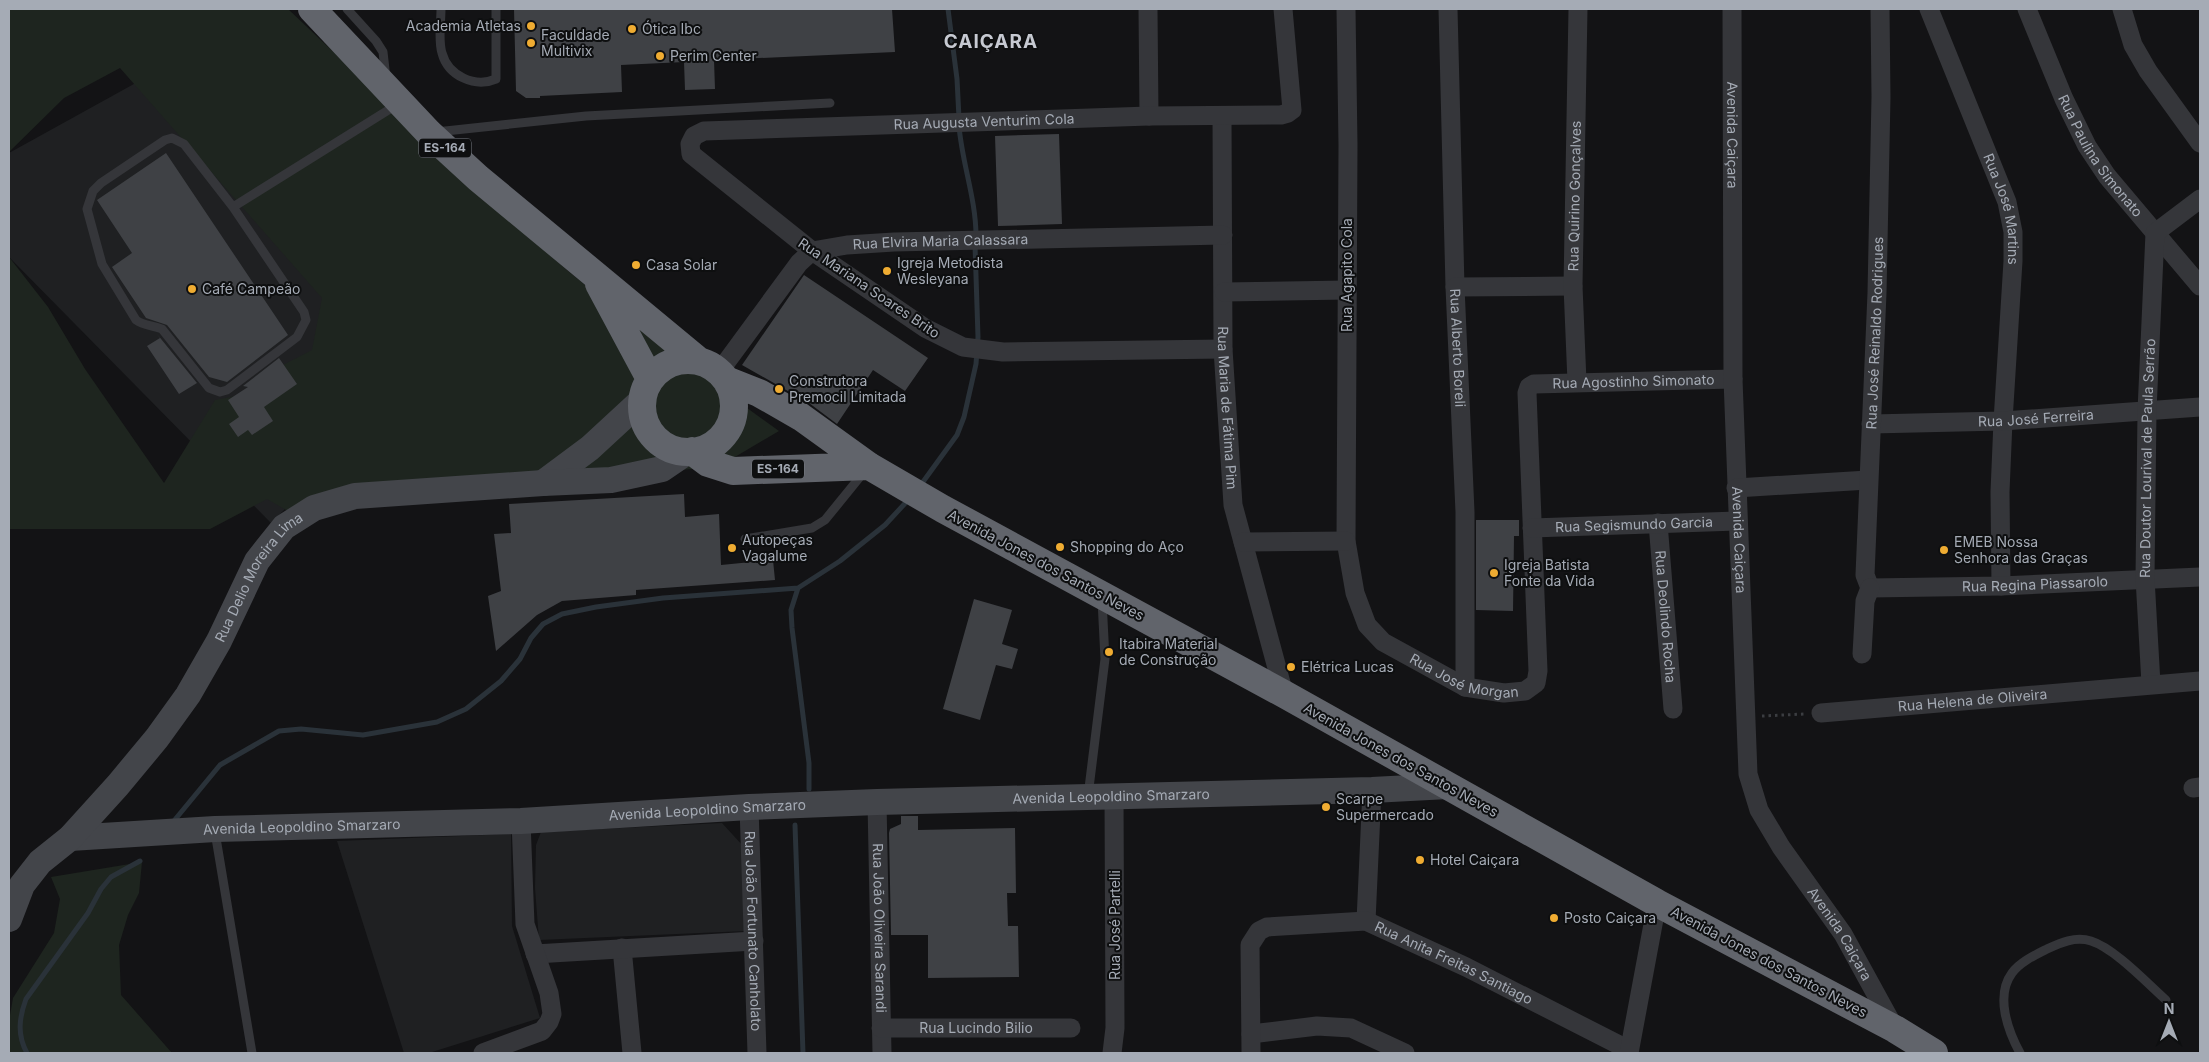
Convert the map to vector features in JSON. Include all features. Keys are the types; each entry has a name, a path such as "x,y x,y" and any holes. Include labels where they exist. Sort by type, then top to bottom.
{"highway":[{"name":"Avenida Jones dos Santos Neves","path":"312,9 429,133 478,178 714,371"},
{"name":"Avenida Jones dos Santos Neves","path":"592,272 646,389 644,422 656,440 676,450 690,451 708,463 733,471 869,466"},
{"name":"Avenida Jones dos Santos Neves","path":"646,389 666,365 677,361 714,371 759,393 801,417 869,466 943,509 1284,694 1657,903 1895,1029 1934,1053"},
{"path":"690,451 709,446 718,440 731,422 734,400 714,371"}],"street":[{"path":"1148,9 1149,116"},
{"name":"Rua Augusta Venturim Cola","path":"691,154 690,144 694,136 704,132 1149,116 1281,115 1292,110 1283,9"},
{"name":"Rua Agapito Cola","path":"1346,9 1348,145 1346,541"},
{"name":"Rua Alberto Boreli","path":"1448,9 1455,287 1465,512 1465,687"},
{"name":"Rua Quirino Gonçalves","path":"1577,382 1573,286 1578,9"},
{"name":"Avenida Caiçara","path":"1732,9 1733,379 1748,774 1759,810 1781,847 1843,934 1895,1029"},
{"name":"Rua José Reinaldo Rodrigues","path":"1862,654 1865,601 1870,588 1865,575 1878,293 1881,97 1880,9"},
{"name":"Rua José Martins","path":"1929,9 2007,202 2014,232 2014,261 2000,492 2001,586"},
{"name":"Rua Paulina Simonato","path":"2027,9 2064,99 2086,146 2107,176 2200,286"},
{"path":"2122,9 2134,45 2148,71 2200,143"},
{"name":"Rua Maria de Fátima Pim","path":"1222,116 1223,349 1233,505 1284,694"},
{"name":"Rua Mariana Soares Brito","path":"691,154 812,251 944,339 969,348 989,351 1223,349"},
{"path":"2156,233 2200,199"},
{"name":"Rua Doutor Lourival de Paula Serrão","path":"2150,684 2145,578 2148,411 2156,233"},
{"name":"Rua Elvira Maria Calassara","path":"812,251 847,245 966,240 1223,235"},
{"path":"714,371 799,263 812,251"},
{"path":"1455,287 1573,286"},
{"path":"1224,292 1346,290"},
{"name":"Rua Agostinho Simonato","path":"1534,384 1733,379"},
{"name":"Rua José Morgan","path":"1346,541 1355,593 1367,625 1382,642 1465,687 1504,693 1525,691 1536,683 1538,671 1527,393 1534,384"},
{"path":"543,483 590,448 646,389"},
{"name":"Rua José Ferreira","path":"1871,424 2003,421 2200,407"},
{"name":"Rua Delio Moreira Lima","path":"70,838 157,738 188,695 219,641 258,561 284,527 314,508 355,496 611,480 638,476 662,469 690,451"},
{"path":"1736,488 1868,480"},
{"name":"Rua Segismundo Garcia","path":"1532,528 1737,521"},
{"name":"Rua Deolindo Rocha","path":"1658,523 1673,709"},
{"path":"1243,542 1346,541"},
{"name":"Rua Regina Piassarolo","path":"1870,588 2001,586 2200,577"},
{"name":"Rua Helena de Oliveira","path":"1821,713 2200,681"},
{"name":"Avenida Leopoldino Smarzaro","path":"70,838 215,829 521,821 749,807 877,802 1372,790 1448,786"},
{"path":"1366,921 1372,790"},
{"name":"Rua José Partelli","path":"1112,1053 1115,1019 1114,796"},
{"name":"Rua João Oliveira Sarandi","path":"877,802 882,1053"},
{"name":"Rua João Fortunato Canholato","path":"749,807 757,1053"},
{"path":"484,1053 542,1031 549,1022 552,1005 525,924 521,821"},
{"path":"9,918 22,885 40,862 70,838"},
{"path":"1629,1052 1657,903"},
{"name":"Rua Anita Freitas Santiago","path":"1251,1034 1250,945 1259,932 1267,927 1366,921 1466,967 1629,1052"},
{"path":"535,954 754,941"},
{"path":"622,948 632,1053"},
{"path":"1251,1053 1251,1034 1317,1026 1351,1028 1405,1053"},
{"name":"Rua Lucindo Bilio","path":"881,1028 1071,1028"}],"lane":[{"path":"233,206 394,96 383,52 376,41 347,9"},
{"path":"441,9 442,52 446,62 458,75 475,82 490,82 496,79 496,9"},
{"path":"429,133 586,116 830,102"},
{"path":"172,138 184,144 233,206 304,312 306,320 297,336 227,390 220,392 209,388 162,329 154,325 142,324 136,320 102,264 87,209 94,191 101,184 165,140 172,138"},
{"path":"745,539 812,528 825,520 869,466"},
{"path":"1088,796 1104,659 1102,595"},
{"path":"215,829 252,1053"},
{"path":"2020,1053 2014,1043 2004,1010 2005,990 2012,973 2028,958 2062,942 2074,939 2090,940 2105,947 2166,1000"}],"path":[{"path":"1747,717 1821,713"}],"shaded area":[{"path":"9,9 288,9 524,232 568,271 660,345 779,431 718,467 592,477 293,514 267,499 210,529 9,529 9,257 48,307 85,369 164,483 215,400 246,394 285,364 312,350 322,298 120,68 64,98 9,152"},
{"name":"Café Campeão","path":"264,12 497,229 308,486 271,523 9,257 9,153"},
{"path":"722,823 744,847 746,931 539,940 535,888 536,845 541,832"},
{"path":"511,834 512,926 540,1018 429,1053 404,1053 337,841"},
{"path":"142,862 139,893 128,915 119,945 121,995 172,1053 9,1053 9,1021 13,998 54,933 60,899 51,877"}],"building":[{"name":"Perim Center","path":"514,9 892,9 895,52 714,60 715,89 685,90 684,62 621,65 622,92 526,98 516,91"},
{"path":"1059,134 1062,224 998,226 995,136"},
{"name":"Café Campeão","path":"166,153 288,335 227,382 209,377 167,325 146,318 112,267 132,253 97,200"},
{"path":"804,275 928,358 905,391 873,370 837,424 809,403 742,365"},
{"path":"157,334 197,383 179,394 147,346 160,338"},
{"path":"279,358 297,384 264,407 273,421 252,435 248,430 238,437 229,424 239,417 228,400 248,387 243,386"},
{"path":"684,494 685,517 719,514 721,565 773,560 775,580 636,590 636,595 562,601 537,615 496,651 488,596 501,591 494,534 511,533 509,504"},
{"name":"Igreja Batista Fonte da Vida","path":"1476,520 1519,520 1519,536 1514,536 1513,611 1476,610"},
{"path":"974,599 1012,610 1002,644 1018,649 1012,669 996,665 980,720 943,709"},
{"path":"901,816 918,816 918,830 1015,828 1016,893 1007,893 1008,926 1018,926 1019,977 928,978 928,935 891,935 889,833 890,829 901,824"}],"waterway":[{"path":"948,9 957,79 959,118"},
{"path":"959,126 974,208 976,236"},
{"path":"920,486 957,435 964,417 976,364 978,337 975,245"},
{"path":"173,822 220,765 279,731 301,729 363,735 437,722 466,709 501,681 520,659 531,638 543,624 562,614 596,607 663,598 798,588 840,561 885,525 910,498"},
{"path":"798,588 791,610 809,763 809,789"},
{"path":"795,825 803,1053"},
{"path":"27,1053 20,1033 22,1013 26,999 88,913 101,889 111,877 140,861"}],"place":[{"name":"Academia Atletas","path":"531,26"},
{"name":"Ótica Ibc","path":"632,29"},
{"name":"Faculdade Multivix","path":"531,43"},
{"name":"Perim Center","path":"660,56"},
{"name":"Casa Solar","path":"636,265"},
{"name":"Igreja Metodista Wesleyana","path":"887,271"},
{"name":"Café Campeão","path":"192,289"},
{"name":"Construtora Premocil Limitada","path":"779,389"},
{"name":"Shopping do Aço","path":"1060,547"},
{"name":"Autopeças Vagalume","path":"732,548"},
{"name":"EMEB Nossa Senhora das Graças","path":"1944,550"},
{"name":"Igreja Batista Fonte da Vida","path":"1494,573"},
{"name":"Itabira Material de Construção","path":"1109,652"},
{"name":"Elétrica Lucas","path":"1291,667"},
{"name":"Scarpe Supermercado","path":"1326,807"},
{"name":"Hotel Caiçara","path":"1420,860"},
{"name":"Posto Caiçara","path":"1554,918"}],"district":[{"name":"CAIÇARA","path":"991,41"}]}
